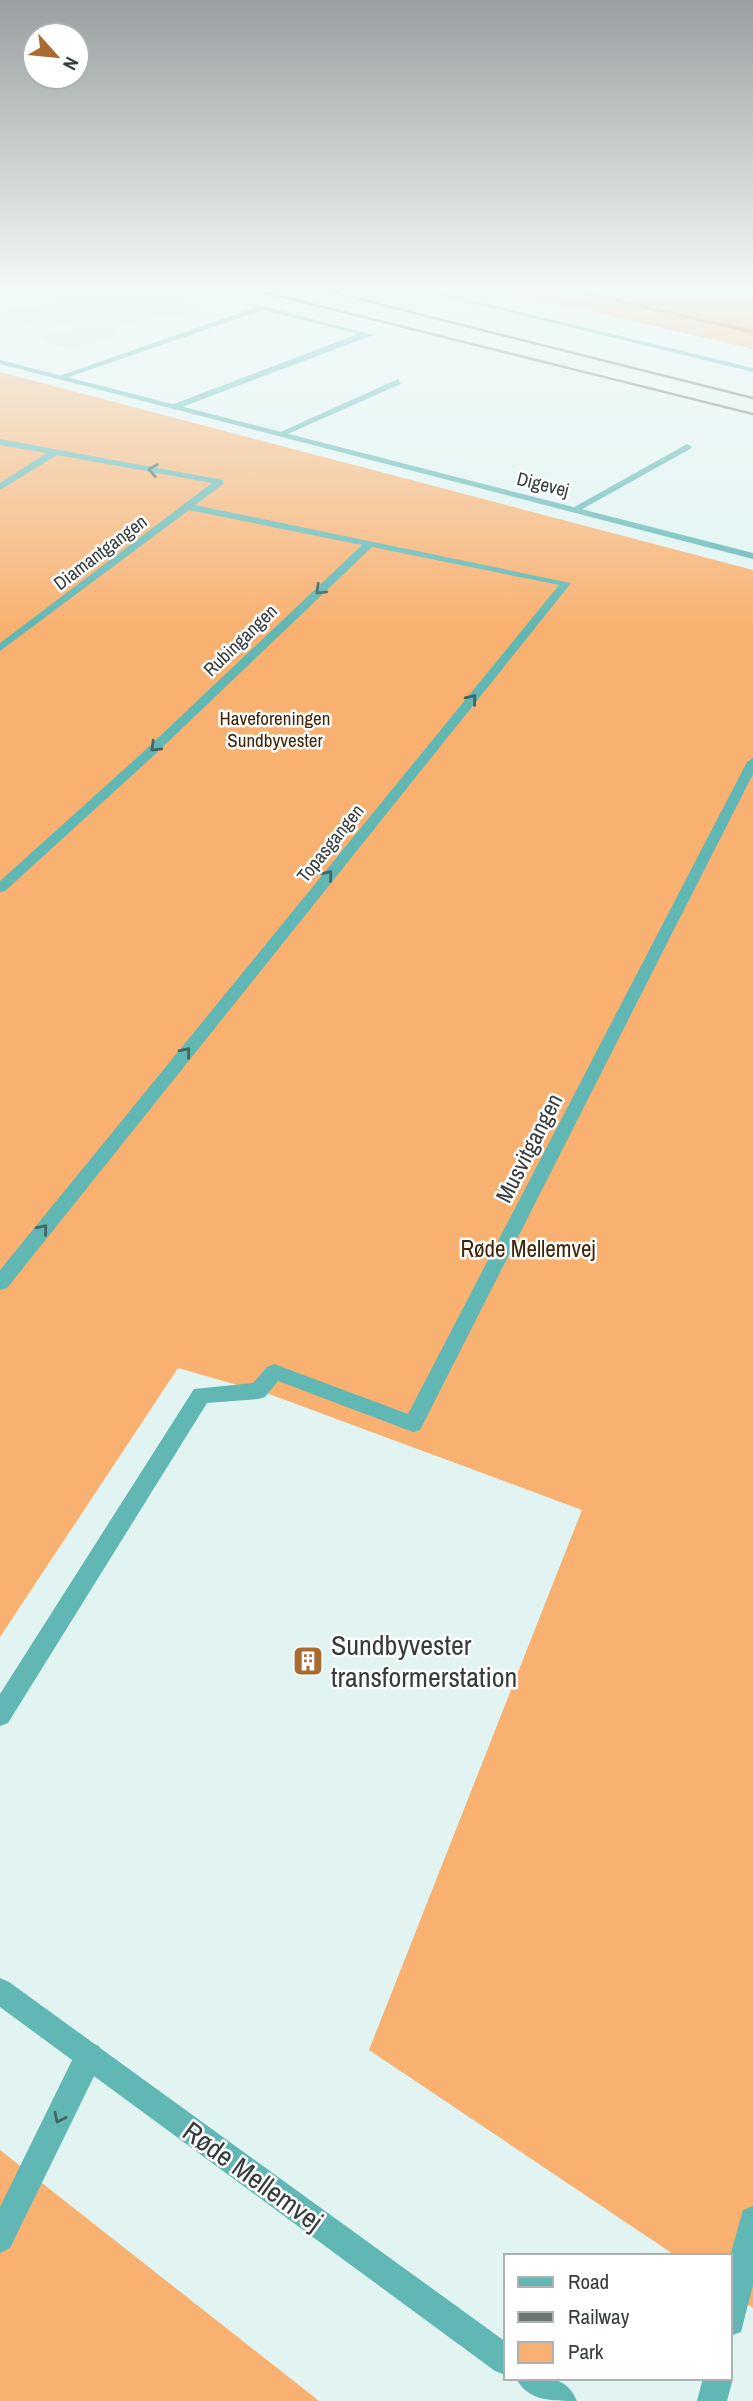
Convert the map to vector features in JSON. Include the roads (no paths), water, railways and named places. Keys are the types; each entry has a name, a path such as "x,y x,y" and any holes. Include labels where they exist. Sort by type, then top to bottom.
{"street":[{"name":"Digevej","path":"159,403 753,556"},
{"path":"174,407 185,403"},
{"path":"280,434 350,403"},
{"path":"0,442 54,453"},
{"path":"575,510 687,447"},
{"path":"0,487 54,453"},
{"name":"Diamantgangen","path":"0,648 191,507 220,482 54,453"},
{"path":"191,507 370,543"},
{"name":"Topasgangen","path":"0,1283 566,583 370,543"},
{"name":"Rubingangen","path":"0,888 145,757 370,543"},
{"name":"Musvitgangen","path":"0,1715 201,1395 258,1391 274,1372 413,1424 753,762"},
{"name":"Røde Mellemvej","path":"0,1990 504,2359"},
{"path":"0,2238 89,2056"},
{"path":"732,2312 753,2220"},
{"path":"534,2380 562,2401"},
{"path":"712,2401 717,2380"}],"railway":[{"path":"709,403 753,414"}],"place":[{"name":"Sundbyvester transformerstation","path":"308,1661"}],"park label":[{"name":"Haveforeningen Sundbyvester","path":"275,729"}]}
